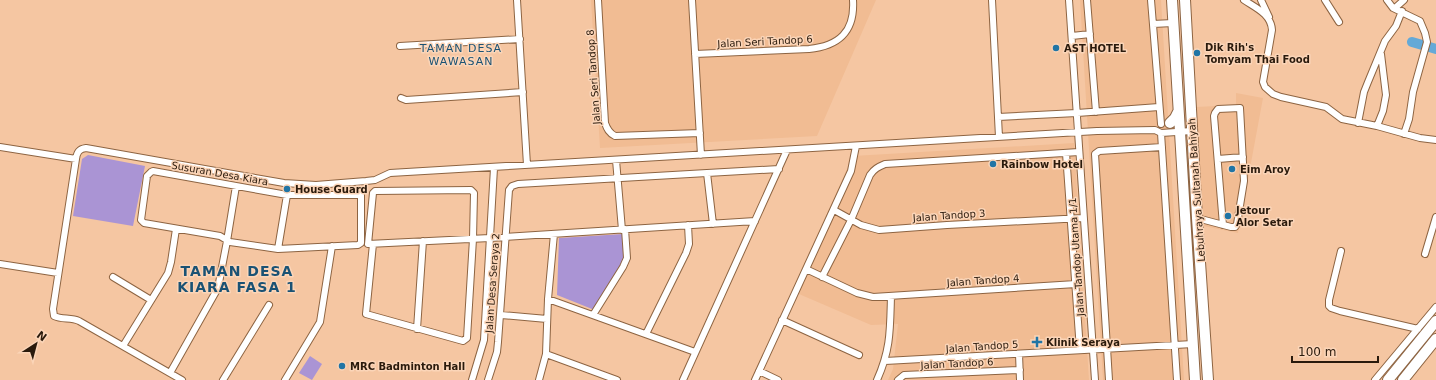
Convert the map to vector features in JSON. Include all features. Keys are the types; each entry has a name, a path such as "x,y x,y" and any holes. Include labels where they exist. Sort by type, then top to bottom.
{"main road":[{"name":"Lebuhraya Sultanah Bahiyah","path":"1172,0 1173,23 1169,126 1181,146 1195,380"},
{"name":"Lebuhraya Sultanah Bahiyah","path":"1185,0 1208,380"},
{"path":"1388,380 1436,321"},
{"path":"1404,380 1436,339"}],"street":[{"path":"517,0 528,165"},
{"name":"Jalan Seri Tandop 8","path":"598,0 605,123 607,129 615,136 700,133"},
{"path":"692,0 701,155"},
{"name":"Jalan Seri Tandop 6","path":"695,54 809,49 826,46 842,37 852,18 854,10 853,0"},
{"path":"992,0 999,137"},
{"name":"Jalan Tandop Utama 1/1","path":"1069,0 1095,380"},
{"path":"1087,0 1096,112"},
{"path":"1151,0 1159,107 1169,126 1162,147 1176,380"},
{"path":"1244,0 1270,18"},
{"path":"1261,0 1270,18 1272,30 1263,82 1265,87 1273,94 1326,107 1340,118 1377,126 1404,134 1436,140"},
{"path":"1325,0 1339,22"},
{"path":"1387,0 1391,6 1420,21 1426,33 1427,42 1413,92 1409,120 1404,134"},
{"path":"1395,8 1404,0"},
{"path":"1358,123 1364,92 1385,41 1396,26 1402,11"},
{"path":"1153,24 1173,23"},
{"path":"1072,36 1090,34"},
{"path":"400,46 520,40"},
{"path":"1377,126 1383,111 1386,95 1381,52"},
{"path":"402,98 406,100 523,92"},
{"path":"998,117 1159,107"},
{"path":"1197,218 1233,228 1237,224 1244,181 1240,108 1218,109 1214,116 1223,225"},
{"path":"1169,126 1192,126"},
{"path":"182,380 76,320 54,316 53,309 58,273 76,159 79,151 86,148 284,183 316,185 375,180 390,173 1078,133 1169,126 1192,126"},
{"path":"755,380 851,171 856,146"},
{"path":"0,147 76,159"},
{"path":"1110,380 1095,154 1099,151 1162,147"},
{"path":"683,380 787,150"},
{"path":"822,277 851,220 870,175 874,170 885,164 1079,152"},
{"path":"1066,153 1080,350"},
{"path":"1218,160 1243,157"},
{"path":"593,315 627,258 616,160"},
{"path":"472,380 484,340 494,168"},
{"path":"618,178 779,169"},
{"name":"Susuran Desa Kiara","path":"176,229 141,222 147,176 153,170 287,195 361,195 361,243 358,245 332,246"},
{"path":"707,173 713,224"},
{"name":"Jalan Desa Seraya 2","path":"488,380 496,352 509,190 512,186 518,184 618,178"},
{"path":"170,373 218,288 236,186"},
{"path":"373,244 365,312 368,315 463,341 466,340 473,239 473,191 375,191 372,195 368,244 423,241 473,239 490,238 755,221"},
{"path":"278,249 287,195"},
{"name":"Jalan Tandop 3","path":"834,210 865,227 879,230 947,224 1083,218"},
{"path":"1425,254 1436,217"},
{"path":"646,334 686,253 689,244 688,225"},
{"path":"123,346 170,267 176,229 220,236 227,241 278,249 332,246 320,322 285,380"},
{"path":"539,380 546,354 548,299 554,234"},
{"path":"417,329 423,241"},
{"path":"1341,251 1329,300 1329,306 1340,311 1418,329"},
{"path":"0,264 58,273"},
{"name":"Jalan Tandop 4","path":"806,269 866,296 873,297 1076,284"},
{"path":"113,278 151,300"},
{"path":"877,380 885,361 890,331 891,296"},
{"path":"548,299 695,352"},
{"path":"223,380 269,305"},
{"path":"1376,380 1436,307"},
{"path":"500,315 547,319"},
{"path":"782,320 859,355"},
{"name":"Jalan Tandop 5","path":"885,361 1193,344"},
{"path":"546,354 617,380"},
{"path":"1018,354 1020,380"},
{"path":"898,380 904,375 903,361"},
{"name":"Jalan Tandop 6","path":"904,375 1020,370"},
{"path":"759,371 778,380"}],"shaded area":[{"path":"591,0 876,0 817,136 600,148"},
{"path":"1080,0 1161,0 1184,380 1103,380"},
{"path":"1236,93 1263,98 1238,233 1203,226 1196,107 1236,105"},
{"path":"1074,143 1089,380 888,380 893,369 898,324 871,325 792,291 853,156"},
{"path":"88,155 145,166 133,226 73,216 82,159"},
{"path":"623,234 624,258 597,311 557,295 559,238"},
{"path":"310,356 322,364 312,380 299,373"}],"waterway":[{"path":"1412,42 1436,49"}],"place":[{"name":"AST HOTEL","path":"1056,48"},
{"name":"Dik Rih's Tomyam Thai Food","path":"1197,53"},
{"name":"Rainbow Hotel","path":"993,164"},
{"name":"Eim Aroy","path":"1232,169"},
{"name":"House Guard","path":"287,189"},
{"name":"Jetour Alor Setar","path":"1228,216"},
{"name":"Klinik Seraya","path":"1037,342"},
{"name":"MRC Badminton Hall","path":"342,366"}],"district":[{"name":"TAMAN DESA WAWASAN","path":"461,54"},
{"name":"TAMAN DESA KIARA FASA 1","path":"237,280"}]}
